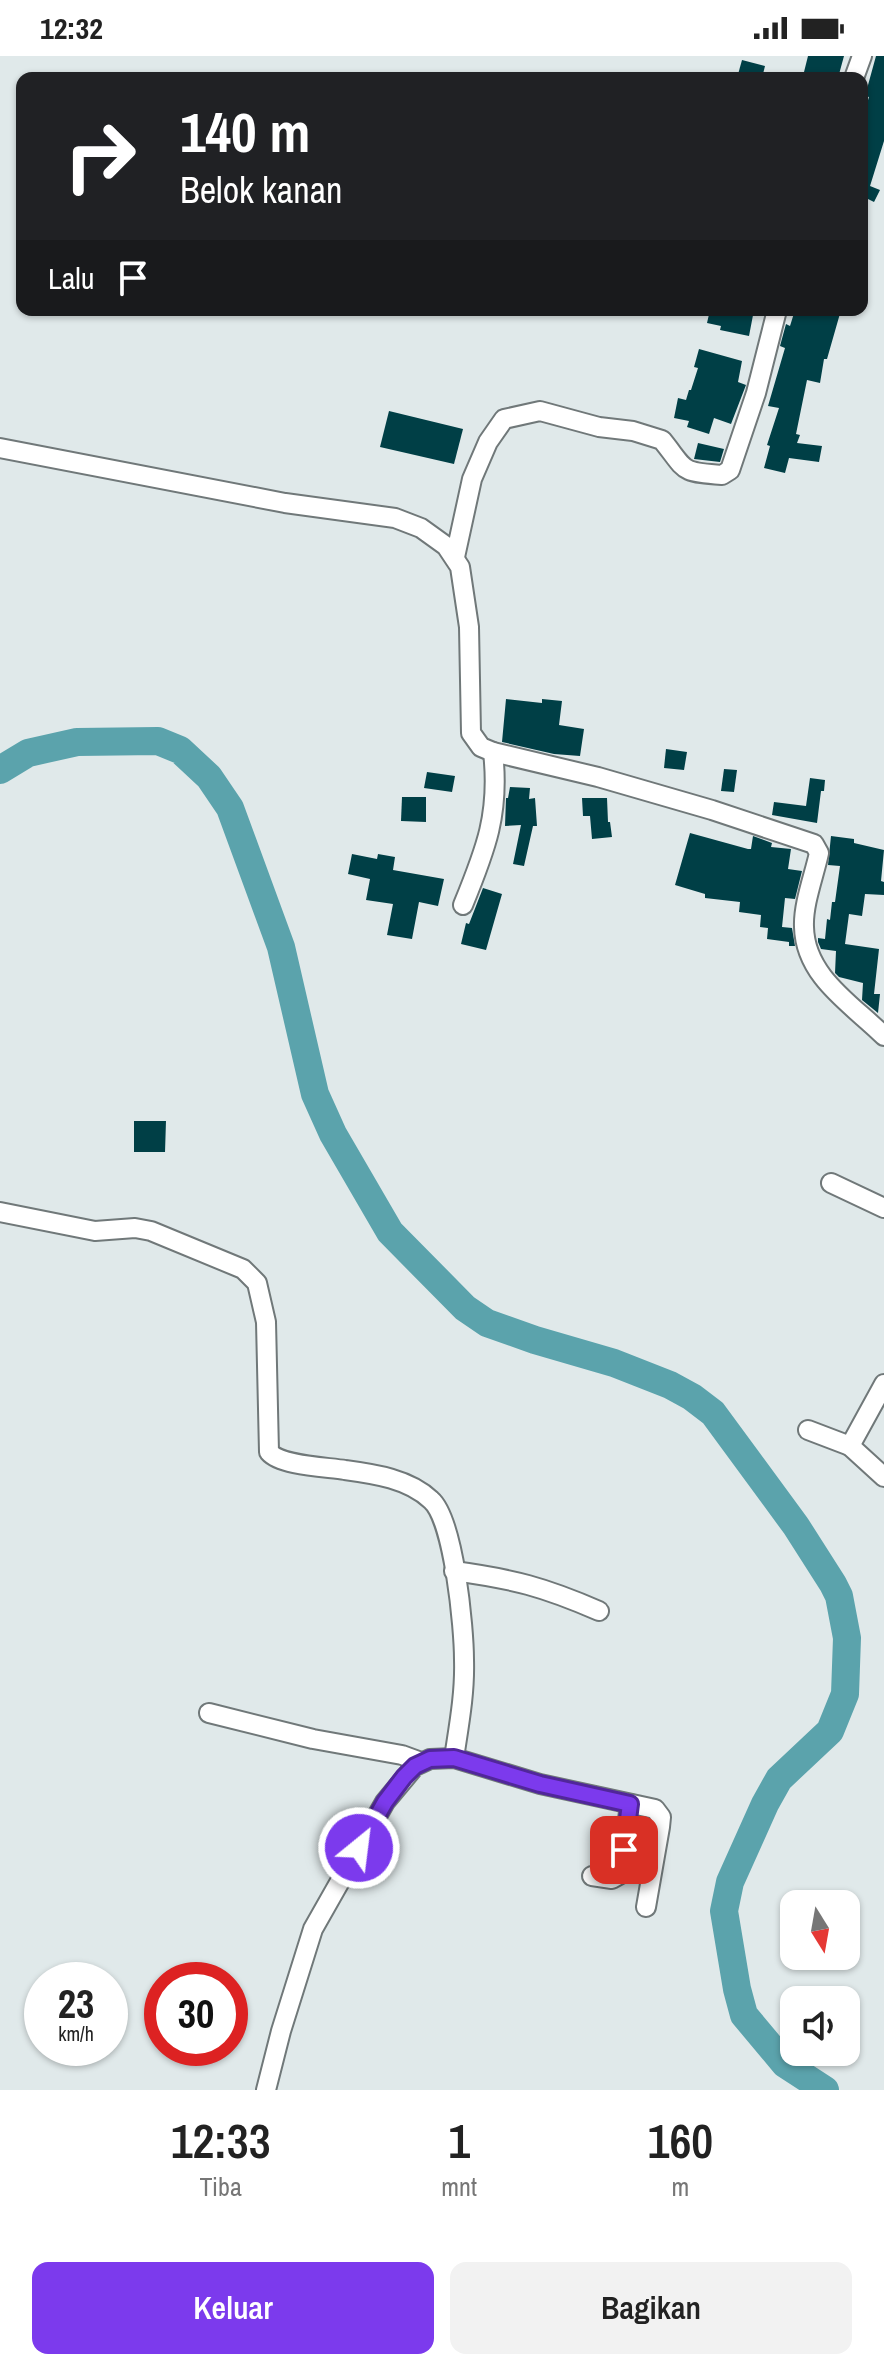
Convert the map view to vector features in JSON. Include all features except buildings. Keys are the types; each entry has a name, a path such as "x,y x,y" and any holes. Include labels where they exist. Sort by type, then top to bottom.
{"street":[{"path":"455,557 472,479 499,424 511,416 540,411 610,430 633,431 662,440 675,460 686,469 722,475 730,470 756,393 775,316"},
{"path":"0,448 285,503 395,518 437,538 460,567 468,608 471,733 481,747 698,805 814,844 819,853 804,919 805,941 833,990 884,1036"},
{"path":"463,905 491,826 496,786 493,752"},
{"path":"831,1183 884,1208"},
{"path":"0,1212 95,1231 135,1228 151,1231 243,1269 257,1283 266,1322 269,1452 273,1457 292,1462 388,1477 430,1498 445,1521 464,1660 454,1758"},
{"path":"850,1446 884,1384"},
{"path":"808,1430 850,1446 884,1477"},
{"path":"454,1571 534,1585 599,1611"},
{"path":"209,1713 313,1739 402,1755 421,1762 454,1758 540,1784 655,1809 661,1817 646,1907"},
{"path":"266,2090 313,1929 385,1802 404,1777 421,1762"},
{"path":"592,1876 612,1879 621,1874 630,1804"}],"waterway":[{"path":"0,770 28,753 77,742 158,741 180,750 209,777 230,808 281,947 315,1094 333,1134 390,1232 465,1308 487,1323 614,1363 670,1385 713,1413 796,1526 833,1584 839,1596 847,1638 845,1694 830,1731 779,1779 765,1804 730,1882 724,1911 744,2015 785,2064 825,2090"}],"route":[{"path":"359,1848 385,1802 415,1766 430,1759 454,1758 540,1784 630,1804 624,1850"}]}
